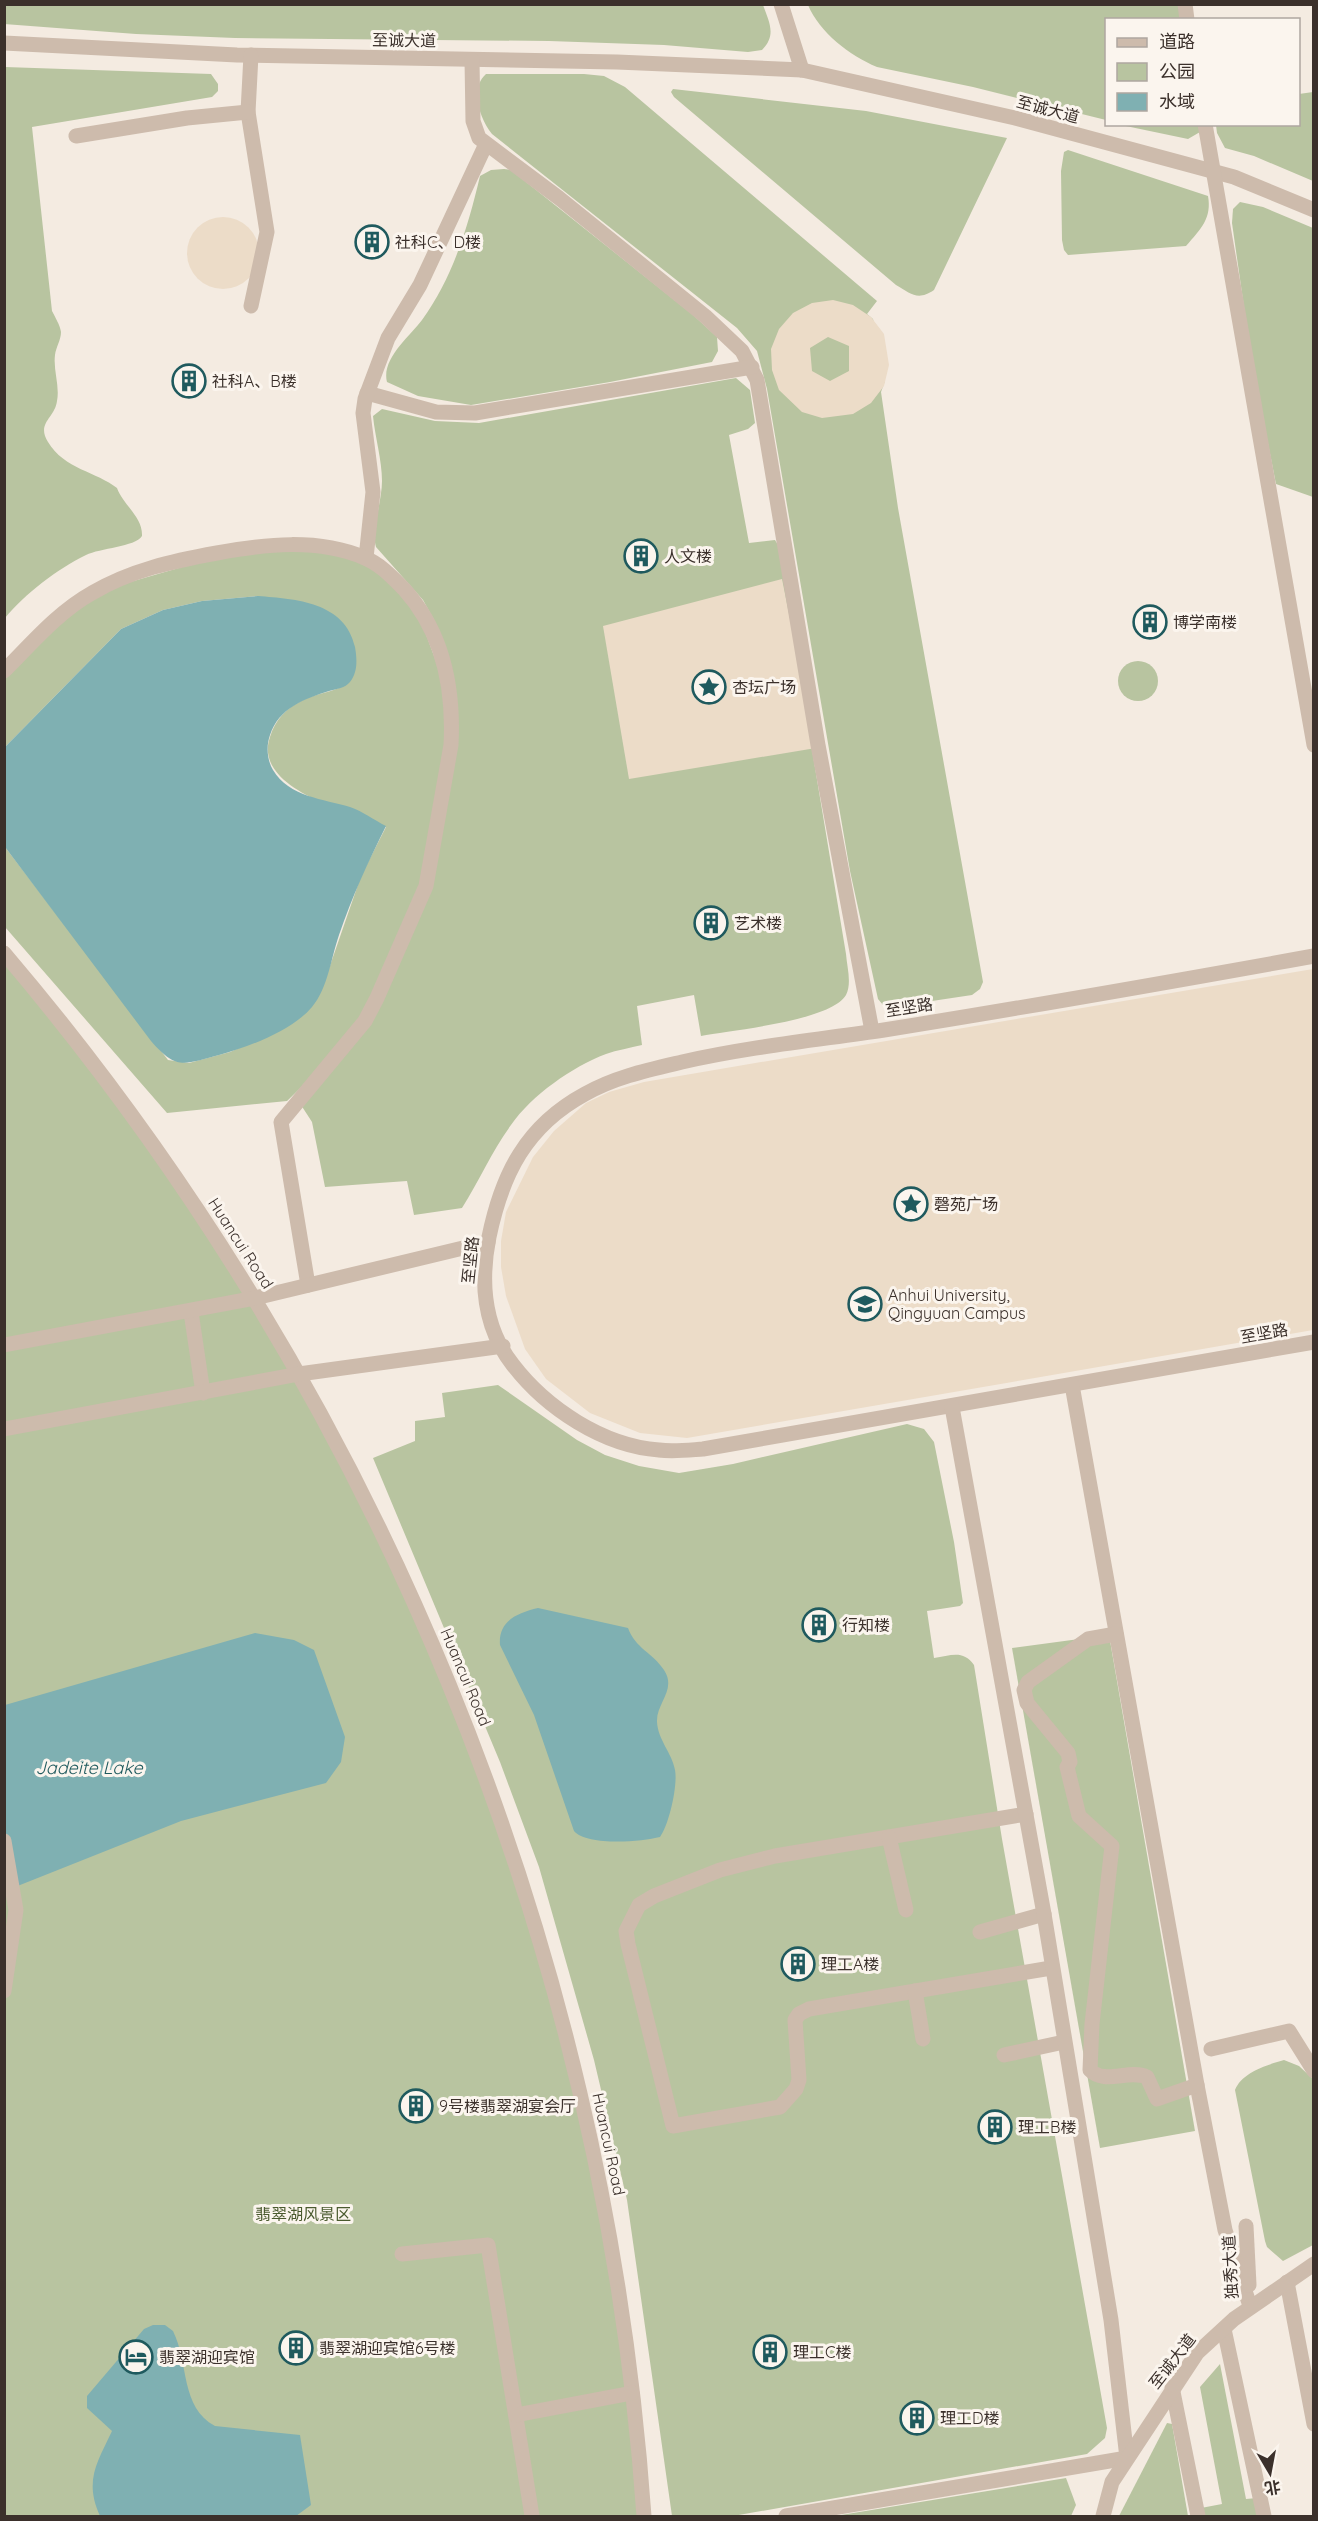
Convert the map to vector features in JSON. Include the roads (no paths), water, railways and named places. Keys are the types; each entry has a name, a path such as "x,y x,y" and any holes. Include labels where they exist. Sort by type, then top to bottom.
{"street":[{"path":"781,4 802,70"},
{"name":"至诚大道","path":"4,43 251,55 632,62 802,70 1015,118 1213,171 1234,177 1314,210"},
{"path":"251,55 248,112 267,232 251,306"},
{"path":"472,60 473,121 475,131 486,144 559,198 705,316 742,351 752,367 762,401 810,700 872,1032"},
{"path":"76,136 187,118 248,112"},
{"path":"1205,126 1311,716 1314,745"},
{"path":"366,558 374,492 363,412 367,393 388,338 420,285 486,144"},
{"path":"367,393 436,412 475,413 752,367"},
{"path":"4,671 59,616 103,587 151,567 255,546 321,547 366,558 394,579 428,620 448,680 452,722 451,745 426,886 365,1021 281,1122 308,1286"},
{"name":"Huancui Road","path":"4,953 73,1037 136,1120 183,1186 255,1299 299,1374 366,1498 457,1698 513,1854 564,2027 593,2150 615,2267 633,2393 644,2517"},
{"name":"至坚路","path":"1314,956 872,1032 702,1058 626,1074 583,1094 544,1122 524,1145 509,1170 488,1242 484,1266 484,1290 490,1321 509,1360 530,1385 579,1422 615,1441 657,1450 703,1449 1314,1342"},
{"path":"4,1345 255,1299 488,1242"},
{"path":"191,1312 203,1393"},
{"path":"4,1429 299,1374 503,1346"},
{"path":"1072,1385 1225,2230 1250,2306"},
{"path":"786,2517 1127,2458 1111,2320 1044,1914 952,1407"},
{"path":"1116,1634 1088,1639 1028,1682 1023,1690 1027,1703 1068,1753 1070,1762 1067,1767 1079,1816 1112,1846 1091,2035 1090,2070 1102,2077 1140,2074 1147,2077 1157,2099 1197,2085"},
{"path":"1026,1814 775,1856 720,1870 654,1896 639,1905 626,1931 628,1944 673,2126 780,2107 796,2089 799,2080 795,2020 799,2014 809,2010 1052,1968"},
{"path":"889,1837 906,1910"},
{"path":"4,1841 16,1910 4,1991"},
{"path":"980,1932 1044,1914"},
{"path":"915,1991 923,2039"},
{"path":"1210,2049 1288,2031 1314,2071"},
{"path":"1004,2055 1064,2042"},
{"name":"独秀大道","path":"1246,2226 1250,2306"},
{"path":"402,2254 488,2245 532,2517"},
{"name":"至诚大道","path":"1103,2517 1112,2482 1172,2387 1197,2353 1250,2306 1314,2264"},
{"path":"1287,2282 1314,2424"},
{"path":"1224,2329 1264,2517"},
{"path":"1172,2387 1198,2517"},
{"path":"516,2415 633,2393"}],"water":[{"path":"258,596 303,602 330,612 341,620 350,632 356,656 353,678 348,684 302,701 286,711 274,726 268,744 268,757 273,770 288,786 308,796 354,809 386,826 355,893 322,991 312,1007 293,1024 256,1043 231,1052 182,1063 168,1057 151,1041 5,847 5,747 121,629 163,610 202,601"},
{"path":"538,1608 628,1628 635,1641 664,1670 668,1684 657,1722 676,1777 669,1814 660,1837 614,1842 590,1839 574,1831 534,1715 500,1645 502,1630 510,1619"},
{"name":"Jadeite Lake","path":"255,1633 294,1640 314,1650 345,1737 341,1762 326,1783 181,1821 5,1891 5,1705"},
{"path":"153,2325 165,2325 173,2331 191,2396 196,2408 204,2418 215,2426 300,2435 311,2505 296,2516 100,2516 93,2492 94,2472 112,2431 87,2408 87,2396 144,2329"}],"place":[{"name":"社科C、D楼","path":"372,242"},
{"name":"社科A、B楼","path":"189,381"},
{"name":"人文楼","path":"641,556"},
{"name":"博学南楼","path":"1150,622"},
{"name":"杏坛广场","path":"709,687"},
{"name":"艺术楼","path":"711,923"},
{"name":"磬苑广场","path":"911,1204"},
{"name":"Anhui University, Qingyuan Campus","path":"865,1304"},
{"name":"行知楼","path":"819,1625"},
{"name":"理工A楼","path":"798,1964"},
{"name":"9号楼翡翠湖宴会厅","path":"416,2106"},
{"name":"理工B楼","path":"995,2127"},
{"name":"翡翠湖迎宾馆6号楼","path":"296,2348"},
{"name":"理工C楼","path":"770,2352"},
{"name":"翡翠湖迎宾馆","path":"136,2357"},
{"name":"理工D楼","path":"917,2418"}],"park label":[{"name":"翡翠湖风景区","path":"303,2214"}]}
